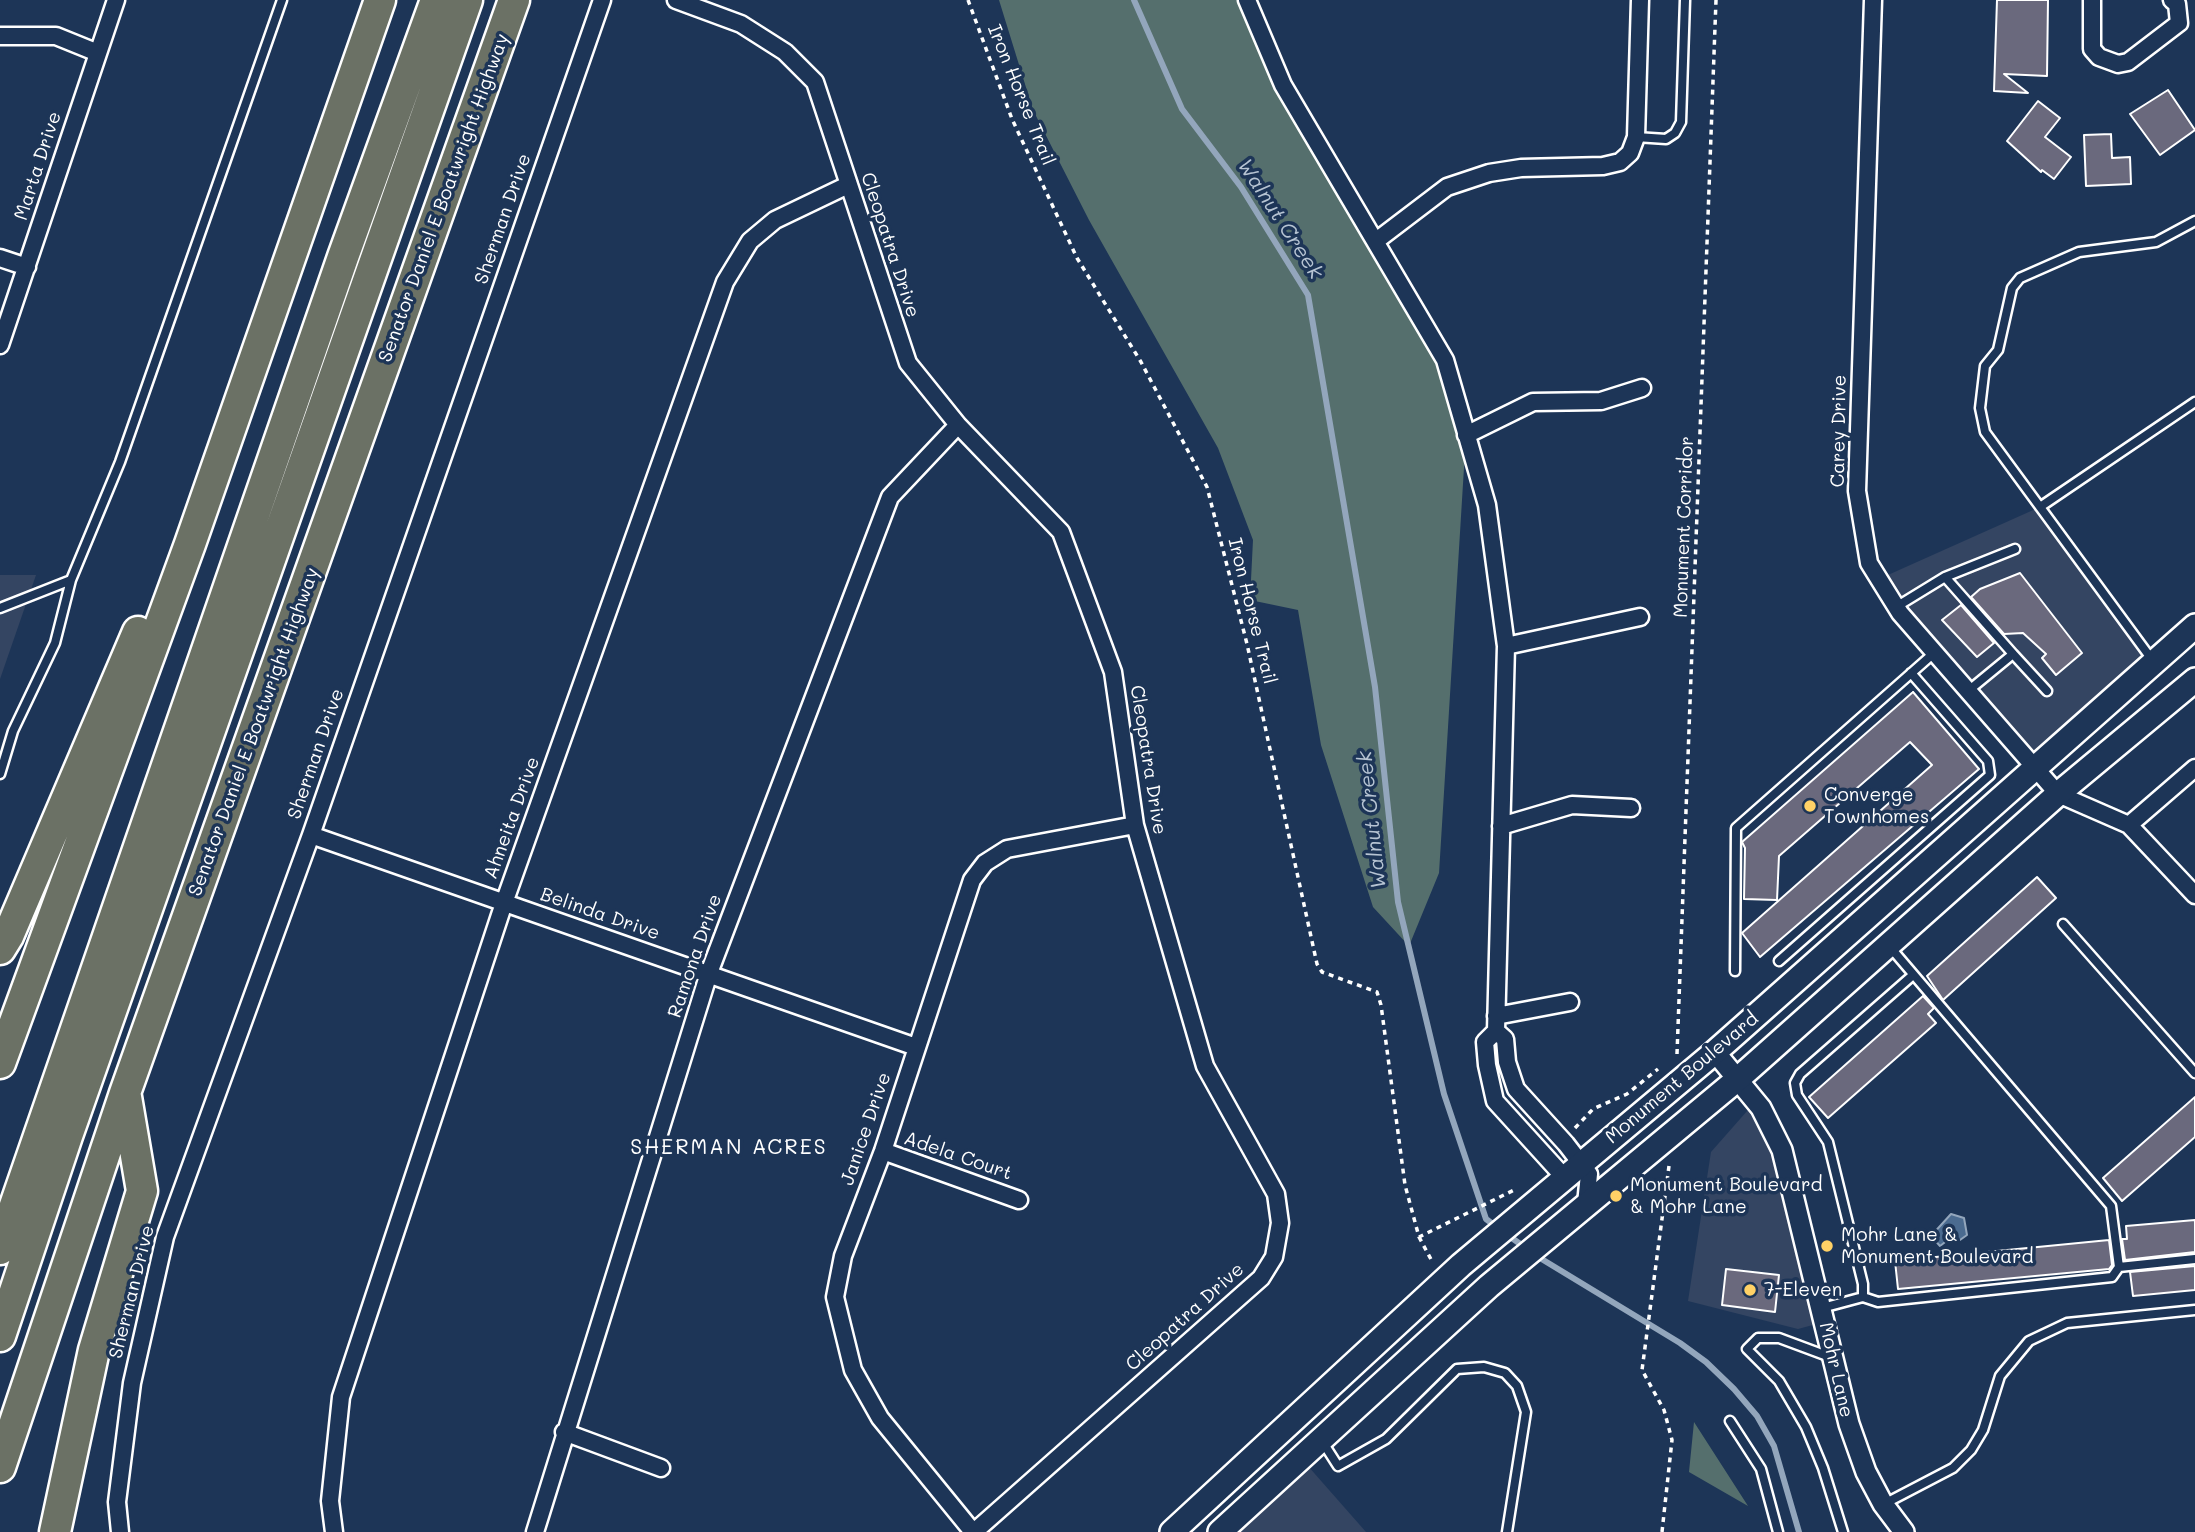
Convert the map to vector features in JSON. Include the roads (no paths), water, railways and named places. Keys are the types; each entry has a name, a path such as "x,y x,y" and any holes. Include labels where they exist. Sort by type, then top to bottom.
{"highway":[{"path":"0,1063 190,544 380,0"},
{"path":"0,1249 338,270 436,0"},
{"path":"0,1336 76,1110 467,0"},
{"name":"Senator Daniel E Boatwright Highway","path":"0,1467 125,1093 514,0"},
{"path":"0,949 8,936 138,633 190,544"},
{"path":"55,1532 94,1350 142,1191 125,1093"}],"main road":[{"name":"Monument Boulevard","path":"1172,1532 1461,1265 1523,1196 1573,1171 1715,1052 2195,626"},
{"name":"Monument Boulevard","path":"1220,1532 1489,1286 1739,1078 1890,947 2058,794 2195,680"}],"street":[{"name":"Marta Drive","path":"0,345 116,0"},
{"name":"Sherman Drive","path":"120,1532 117,1502 132,1383 165,1237 311,835 602,0"},
{"name":"Cleopatra Drive","path":"676,0 741,24 785,52 816,82 908,363 958,425 1061,531 1113,673 1135,825 1205,1066 1276,1194 1279,1223 1274,1257 1261,1278 974,1532"},
{"path":"1247,0 1283,85 1445,360 1487,505 1506,646 1496,1024 1485,1041 1487,1065 1495,1101 1573,1171 1589,1174 1586,1204"},
{"path":"1376,241 1447,187 1489,173 1521,168 1603,166 1620,162 1630,153 1636,137 1640,0"},
{"name":"Carey Drive","path":"1873,0 1857,491 1869,563 1896,607 2058,794"},
{"path":"2092,0 2092,49 2099,57 2118,64 2128,62 2179,23 2177,4 2172,0"},
{"path":"0,36 56,36 98,53"},
{"name":"Ahneita Drive","path":"334,1532 330,1501 341,1397 504,903 724,282 751,241 775,220 848,185"},
{"path":"0,258 27,267"},
{"path":"1466,435 1533,402 1601,401 1642,387"},
{"name":"Ramona Drive","path":"535,1532 709,973 890,497 958,425"},
{"path":"1506,646 1640,617"},
{"path":"2129,825 2195,768"},
{"path":"2058,794 2129,825 2195,895"},
{"path":"1502,826 1572,805 1631,808"},
{"name":"Janice Drive","path":"974,1532 880,1418 853,1370 842,1335 835,1297 843,1256 883,1151 972,880 985,863 1007,849 1135,825"},
{"name":"Belinda Drive","path":"311,835 916,1046"},
{"path":"1496,1024 1570,1002"},
{"path":"1496,1024 1505,1039 1507,1062 1516,1089 1573,1171"},
{"name":"Mohr Lane","path":"1715,1052 1761,1108 1782,1150 1849,1424 1866,1472 1883,1504 1904,1532"},
{"name":"Adela Court","path":"883,1151 1019,1200"},
{"path":"564,1432 661,1468"}],"lane":[{"path":"0,775 13,731 55,643 71,580 120,462 282,0"},
{"path":"1636,137 1666,139 1675,133 1681,122 1685,0"},
{"path":"2154,662 1985,432 1980,408 1985,366 1998,350 2012,288 2020,278 2079,252 2156,242 2195,221"},
{"path":"2040,507 2195,402"},
{"path":"1896,607 1945,577 2015,549"},
{"path":"1945,577 2048,691"},
{"path":"0,608 71,580"},
{"path":"1735,971 1736,828 1934,653"},
{"path":"1968,691 2014,654"},
{"path":"1779,961 1990,775 1988,761 1911,673"},
{"path":"2063,924 2195,1073"},
{"path":"1822,1308 1863,1297 1878,1302 2112,1277 2119,1267 2111,1206 1890,947"},
{"path":"1863,1297 1863,1284 1828,1142 1797,1096 1795,1083 1800,1074 1913,975"},
{"path":"2119,1267 2195,1259"},
{"path":"1883,1504 1953,1468 1971,1450 1983,1430 2000,1376 2029,1341 2067,1323 2195,1310"},
{"path":"1833,1358 1779,1338 1758,1338 1747,1349 1779,1381 1806,1427 1823,1468 1843,1532"},
{"path":"1320,1439 1338,1466 1386,1439 1457,1369 1484,1367 1505,1373 1517,1386 1526,1412 1507,1532"},
{"path":"1730,1421 1760,1469 1778,1532"}],"waterway":[{"name":"Walnut Creek","path":"1134,0 1182,109 1241,187 1308,295 1375,687 1398,902 1444,1094 1486,1219 1498,1228"},
{"name":"Walnut Creek","path":"1506,1234 1526,1248"},
{"name":"Walnut Creek","path":"1535,1255 1680,1343 1706,1362 1734,1389 1757,1416 1774,1446 1799,1532"}],"place":[{"name":"Converge Townhomes","path":"1810,806"},
{"name":"Monument Boulevard & Mohr Lane","path":"1616,1196"},
{"name":"Mohr Lane & Monument Boulevard","path":"1827,1246"},
{"name":"7-Eleven","path":"1750,1290"}],"district":[{"name":"SHERMAN ACRES","path":"729,1148"}]}
